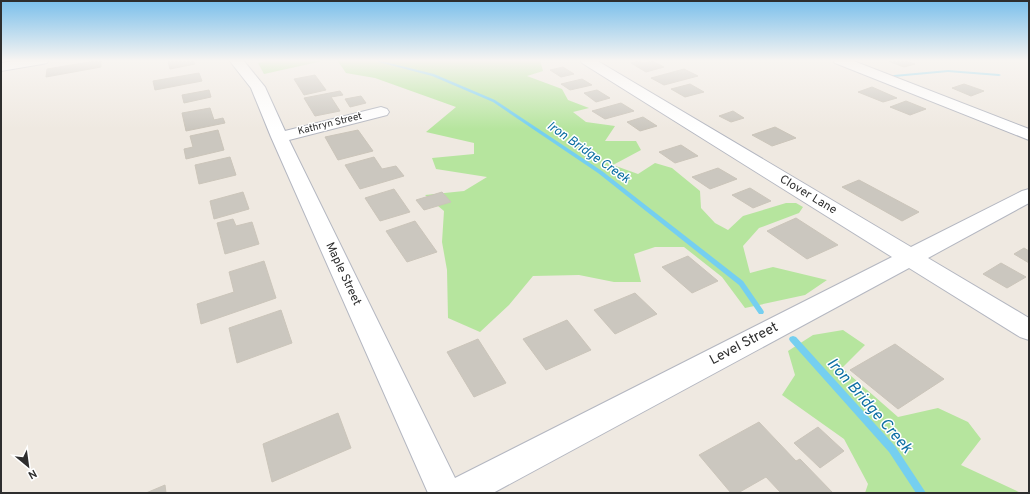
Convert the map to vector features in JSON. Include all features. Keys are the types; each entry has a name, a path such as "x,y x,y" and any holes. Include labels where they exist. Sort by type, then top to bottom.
{"street":[{"name":"Maple Street","path":"254,83 258,88 279,137 445,493"},
{"name":"Clover Lane","path":"625,83 1029,330"},
{"path":"898,83 1029,135"},
{"name":"Kathryn Street","path":"279,137 382,112"},
{"name":"Level Street","path":"460,493 1029,196"}],"green space":[{"path":"389,83 546,83 562,89 568,100 589,108 573,112 586,122 615,126 605,141 636,141 641,150 613,165 638,174 655,163 672,168 700,191 701,208 715,223 728,230 743,216 786,203 796,203 803,207 799,213 759,228 743,246 750,273 773,267 827,280 805,295 745,308 722,277 684,247 655,247 634,254 641,282 614,282 579,275 533,276 509,305 480,332 448,318 447,270 442,242 444,211 425,195 464,191 487,177 436,169 432,158 474,154 474,143 426,132 456,107"},
{"path":"843,330 865,345 842,368 898,417 938,408 968,422 981,439 961,465 1021,493 865,493 868,484 844,439 782,395 795,375 788,351 813,335"}],"building":[{"path":"153,83 191,83 155,90"},
{"path":"297,83 321,83 326,90 304,95"},
{"path":"589,83 592,85 570,90 561,84"},
{"path":"660,83 671,83 664,85"},
{"path":"690,84 704,92 685,97 671,89"},
{"path":"964,84 984,91 971,96 952,88"},
{"path":"872,87 897,98 883,102 858,92"},
{"path":"209,90 211,97 184,103 182,95"},
{"path":"597,90 610,98 596,102 584,93"},
{"path":"340,91 343,95 331,97 340,111 315,116 304,98"},
{"path":"361,96 366,103 350,107 345,99"},
{"path":"906,101 926,109 910,115 890,107"},
{"path":"621,103 634,111 605,119 592,111"},
{"path":"210,108 214,120 223,118 225,123 186,131 182,113"},
{"path":"733,111 744,118 731,122 719,116"},
{"path":"643,117 657,126 640,131 627,122"},
{"path":"775,127 796,138 772,146 752,135"},
{"path":"218,130 224,150 186,159 184,149 193,147 190,136"},
{"path":"358,130 373,151 338,160 325,137"},
{"path":"681,145 698,156 675,163 659,152"},
{"path":"230,157 236,175 199,184 195,165"},
{"path":"374,157 382,169 396,166 404,176 360,189 345,165"},
{"path":"718,168 737,179 710,189 692,177"},
{"path":"859,180 919,212 902,221 842,187"},
{"path":"750,188 771,201 753,208 732,195"},
{"path":"394,189 410,212 380,221 365,198"},
{"path":"243,192 249,209 214,219 210,201"},
{"path":"442,192 451,202 424,210 416,200"},
{"path":"796,218 838,245 807,259 767,231"},
{"path":"233,219 236,226 252,222 259,244 225,254 217,223"},
{"path":"415,221 437,252 407,262 386,231"},
{"path":"1024,248 1029,251 1029,263 1014,254"},
{"path":"688,256 718,281 692,293 662,267"},
{"path":"264,261 276,298 201,324 197,304 234,292 229,272"},
{"path":"1001,263 1026,277 1007,288 983,274"},
{"path":"635,293 657,314 615,334 594,310"},
{"path":"281,310 292,343 237,363 229,328"},
{"path":"567,320 591,350 546,370 523,339"},
{"path":"478,339 506,383 474,397 447,352"},
{"path":"895,344 944,379 898,409 850,370"},
{"path":"338,413 351,448 272,482 263,444"},
{"path":"759,422 796,461 800,459 833,493 781,493 766,477 738,493 731,493 699,455"},
{"path":"818,427 844,451 820,468 794,443"},
{"path":"165,485 166,493 146,493"}],"waterway":[{"name":"Iron Bridge Creek","path":"452,83 494,101 600,172 741,283 761,312"},
{"name":"Iron Bridge Creek","path":"793,339 892,449 921,493"}]}
